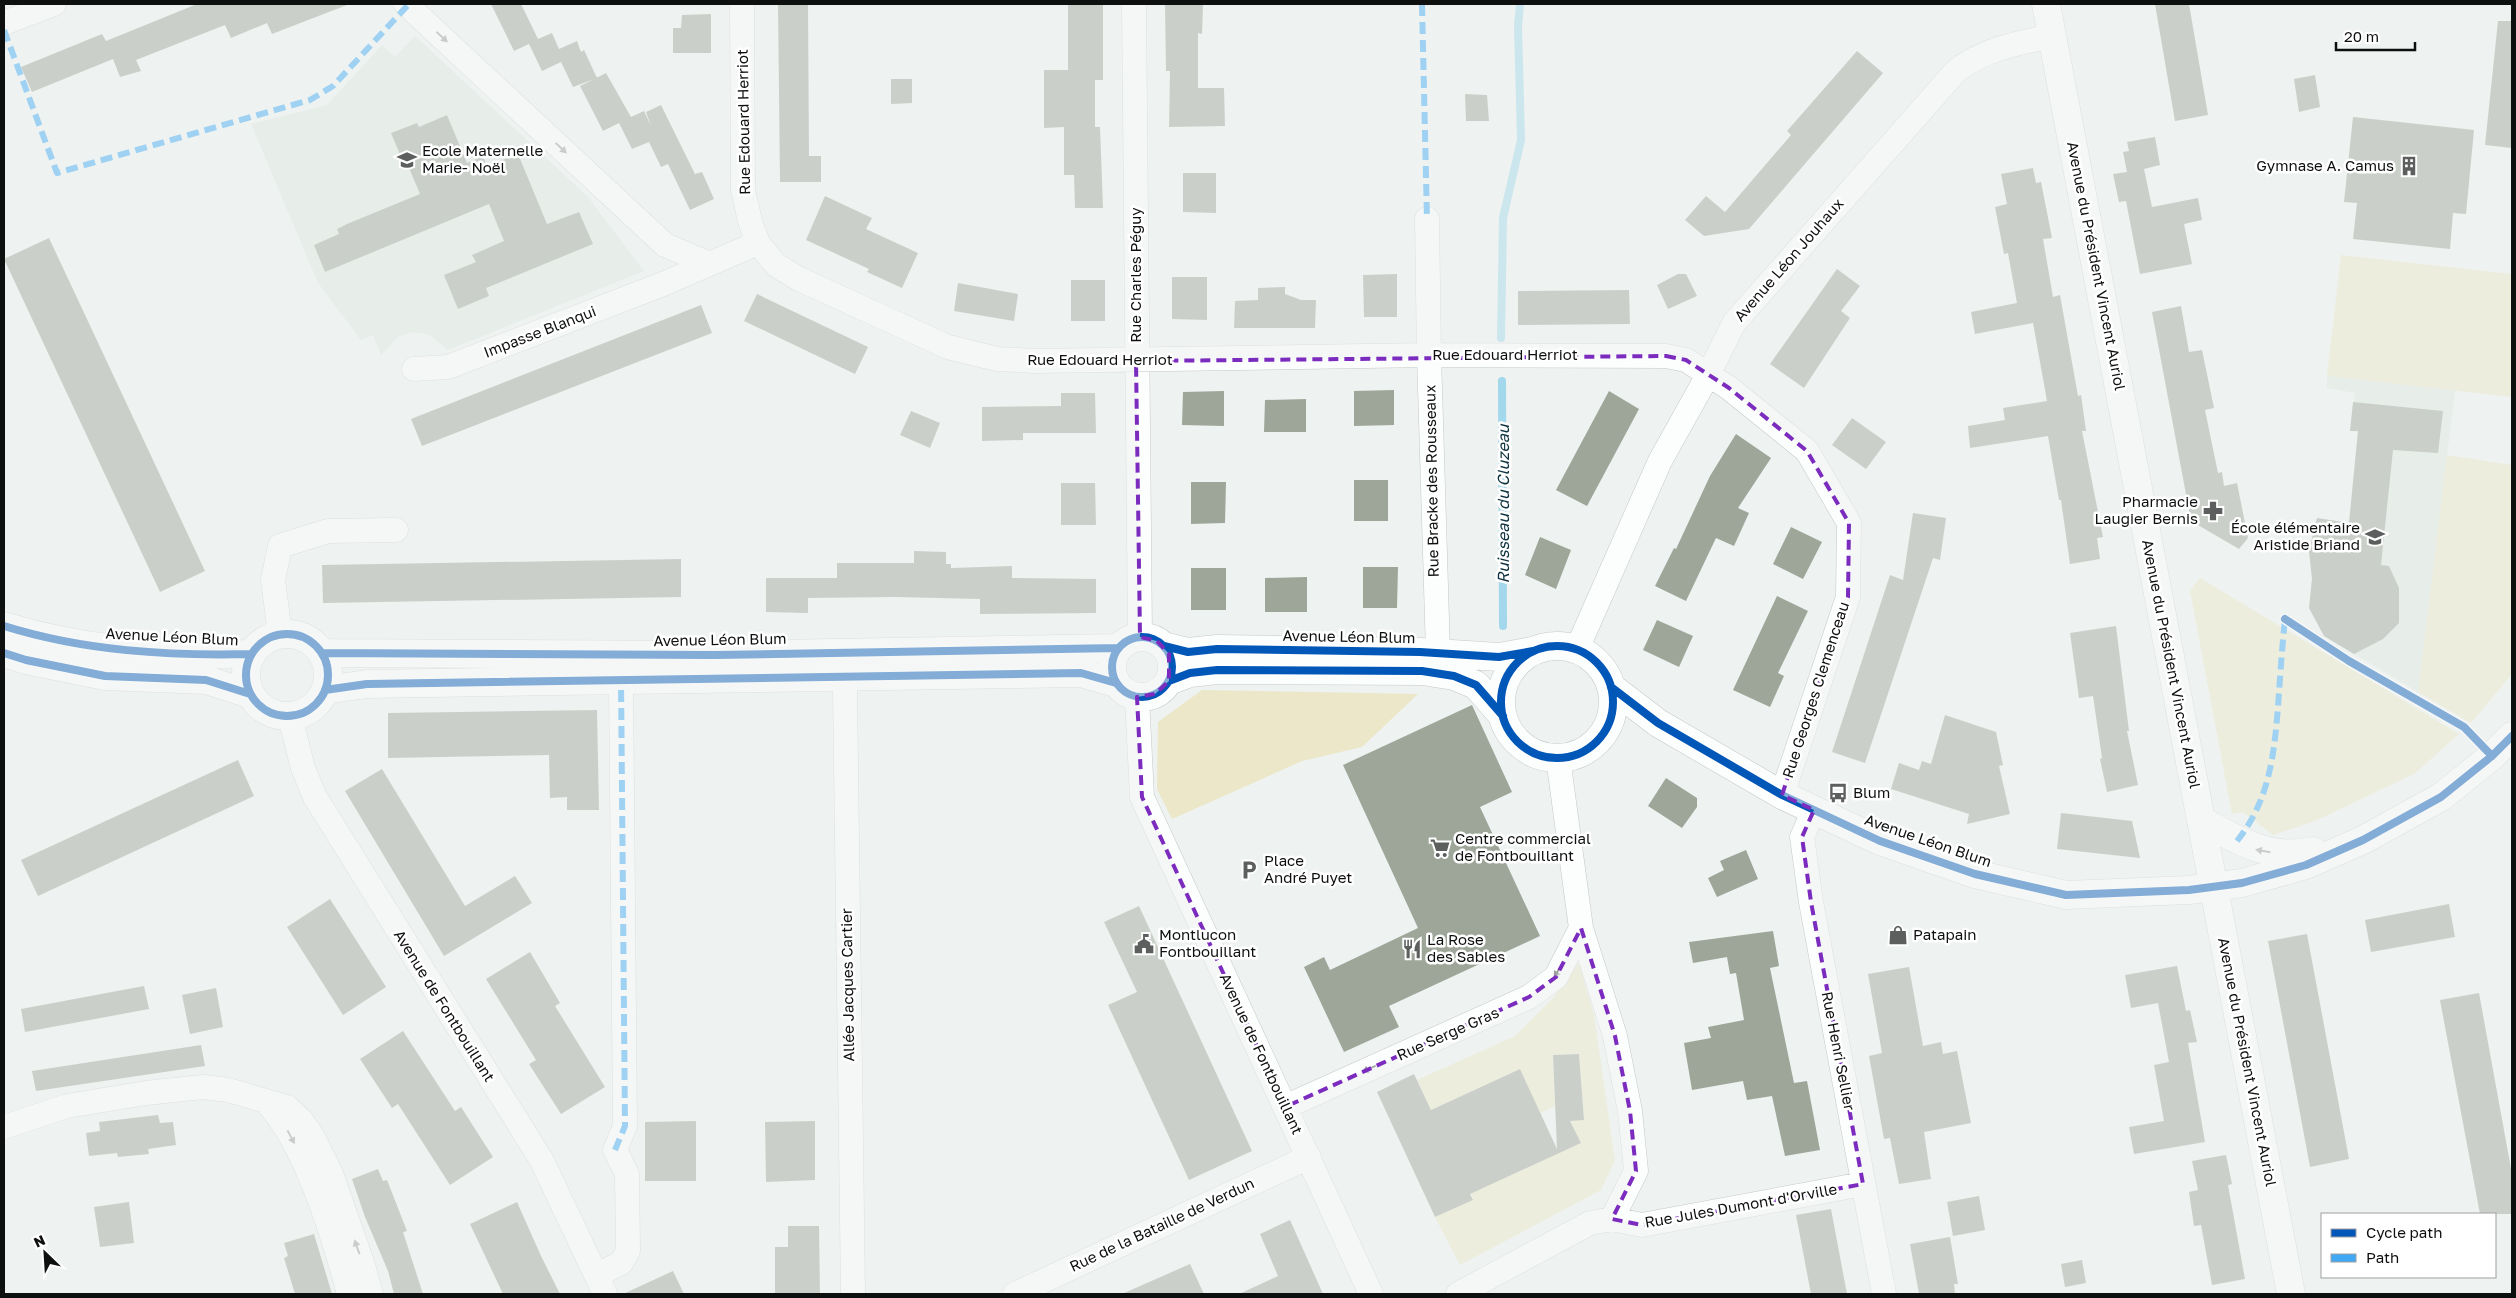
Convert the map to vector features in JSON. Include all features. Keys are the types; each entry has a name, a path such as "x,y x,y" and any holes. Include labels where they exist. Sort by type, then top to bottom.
{"main road":[{"name":"Avenue du Président Vincent Auriol","path":"2046,4 2291,1294"},
{"name":"Avenue Léon Blum","path":"4,626 27,633 115,650 206,655 251,654"},
{"path":"4,653 26,660 105,676 206,680 250,694 266,712 290,717 302,714 312,708 325,690 328,678 327,665 322,653 304,637 280,634"},
{"name":"Avenue Léon Blum","path":"250,694 246,681 246,667 251,654 258,645 280,634"},
{"path":"1126,690 1112,665 1141,644 1172,663 1169,682"},
{"name":"Avenue Léon Blum","path":"322,653 714,655 1141,644 1188,652 1217,649 1438,653 1499,657 1534,651 1548,646 1563,646 1577,650 1592,658 1604,671 1611,687 1614,704 1610,720 1602,736 1590,748 1574,755 1558,758 1539,755 1523,747 1510,733 1503,716 1501,697 1506,678 1518,662 1534,651"},
{"name":"Avenue Léon Blum","path":"1126,690 1155,694 1169,682 1190,673 1217,670 1422,671 1454,676 1476,685 1503,716"},
{"path":"325,690 367,684 621,678 1081,673 1126,690"},
{"name":"Avenue Léon Blum","path":"1611,687 1658,723 1782,795 1880,841 1966,871 2066,895 2141,893 2242,882 2306,865 2363,840"},
{"name":"Avenue Léon Blum","path":"1602,736 1628,728 1658,723"},
{"path":"2201,820 2255,849 2280,854 2306,853 2363,840 2441,796 2492,756 2512,736"}],"street":[{"path":"4,23 54,4"},
{"path":"406,4 664,245 710,264"},
{"name":"Rue Edouard Herriot","path":"742,4 744,190 750,221 758,243 776,264 799,279 948,347 997,359 1136,361 1428,355 1666,356 1686,360 1708,375"},
{"name":"Rue Charles Péguy","path":"1134,4 1136,361 1141,644"},
{"name":"Avenue Léon Jouhaux","path":"1577,650 1660,461 1708,375 1734,323 1956,71 1972,58 2007,46 2052,36"},
{"name":"Rue Bracke des Rousseaux","path":"1427,219 1428,355 1438,653"},
{"name":"Impasse Blanqui","path":"414,369 448,367 663,284 758,243"},
{"path":"663,284 668,260 664,245"},
{"name":"Rue Georges Clemenceau","path":"1708,375 1728,388 1807,451 1849,523 1848,597 1782,795"},
{"path":"280,634 273,580 280,546 328,531 396,530"},
{"name":"Allée Jacques Cartier","path":"848,676 844,688 853,1294"},
{"path":"601,1285 621,1263 628,1251 627,1174 615,1150 624,1126 621,678"},
{"name":"Avenue de Fontbouillant","path":"1126,690 1142,797 1371,1294"},
{"name":"Avenue de Fontbouillant","path":"290,717 303,768 315,797 542,1161 601,1285"},
{"path":"1558,758 1581,928 1615,1036 1630,1111 1636,1171 1612,1219"},
{"name":"Rue Henri Sellier","path":"1814,810 1802,836 1808,883 1884,1294"},
{"name":"Rue Serge Gras","path":"1285,1106 1529,997 1556,977 1581,928"},
{"path":"4,1127 67,1106 146,1093 203,1087 262,1098 287,1107 302,1121 313,1137 330,1171 362,1262 371,1294"},
{"path":"262,1098 291,1135 309,1177 341,1265 349,1294"},
{"name":"Rue de la Bataille de Verdun","path":"1015,1294 1309,1157"},
{"name":"Rue Jules Dumont d'Orville","path":"1458,1294 1590,1223 1612,1219 1642,1225 1863,1184"}],"highlighted area":[{"path":"1666,356 1686,360 1729,388 1807,451 1849,523 1848,597 1782,795 1814,810 1802,837 1811,902 1863,1184 1642,1225 1612,1219 1636,1171 1630,1111 1615,1036 1581,928 1556,977 1529,997 1285,1107 1142,797 1137,697 1155,694 1169,681 1169,654 1157,641 1140,637 1136,361"}],"shaded area":[{"name":"Ecole Maternelle Marie- Noël","path":"415,36 587,196 644,271 448,350 428,334 412,332 398,337 381,355 373,335 361,340 318,283 251,124 327,105 382,45 395,57"},
{"path":"2341,255 2512,274 2512,397 2327,376"},
{"name":"École élémentaire Aristide Briand","path":"2327,376 2455,390 2418,692 2324,636 2309,608 2312,579 2309,551 2317,518 2349,523 2358,432 2350,431 2355,393 2327,388"},
{"path":"2447,455 2512,465 2512,674 2471,723 2418,692"},
{"path":"2200,578 2459,734 2414,774 2315,821 2273,835 2243,812 2232,814 2190,591"},
{"path":"1202,690 1418,694 1362,747 1302,761 1172,819 1157,789 1158,722"},
{"path":"1579,963 1594,1015 1615,1160 1601,1190 1460,1265 1435,1217 1473,1199 1440,1128 1475,1112 1505,1178 1580,1143 1570,1121 1584,1119 1579,1054 1553,1055 1555,1106 1540,1113 1520,1069 1431,1110 1417,1080 1515,1036 1552,999"}],"building":[{"path":"197,4 347,5 272,34 267,23 231,38 225,25 136,60 141,71 120,77 113,59 32,92 21,67 102,34 106,41"},
{"path":"491,4 521,4 538,39 552,33 559,49 577,41 581,52 584,50 597,78 573,87 561,62 542,71 529,44 514,51"},
{"path":"778,4 808,4 809,156 821,156 821,182 780,182"},
{"path":"1068,4 1103,4 1103,80 1095,80 1095,127 1100,127 1103,208 1075,208 1074,175 1064,175 1064,127 1044,128 1044,70 1068,70"},
{"path":"1165,4 1203,4 1202,34 1198,33 1198,88 1224,88 1225,126 1169,127 1170,71 1166,71"},
{"path":"2155,4 2189,4 2208,115 2175,121"},
{"path":"711,14 711,53 673,53 673,28 681,28 682,15"},
{"path":"2498,21 2512,21 2512,148 2485,145"},
{"path":"1857,51 1883,73 1749,229 1704,236 1685,220 1706,196 1725,212 1791,135 1787,131"},
{"path":"606,73 631,117 644,111 651,126 646,112 661,105 695,174 702,172 714,199 690,210 668,164 661,167 649,142 632,149 619,123 603,131 580,86"},
{"path":"2315,75 2320,107 2299,112 2294,79"},
{"path":"891,79 912,79 912,103 891,104"},
{"path":"1465,94 1487,95 1489,121 1466,121"},
{"path":"447,115 467,163 483,156 487,166 518,154 547,224 579,212 593,244 486,288 489,296 458,309 444,275 476,262 472,255 504,241 489,204 325,272 314,245 339,234 337,229 347,224 420,194 404,156 401,157 391,133 417,123 419,127"},
{"name":"Gymnase A. Camus","path":"2353,117 2474,130 2466,214 2453,213 2450,249 2353,239 2357,203 2344,202"},
{"path":"2155,137 2160,165 2144,169 2152,207 2198,198 2202,220 2184,224 2192,264 2140,274 2126,201 2119,202 2113,174 2127,172 2123,152 2129,151 2127,142"},
{"path":"2033,168 2036,183 2041,182 2052,238 2043,239 2053,297 2060,295 2078,396 2081,395 2086,431 2082,431 2103,537 2097,538 2100,559 2070,564 2061,500 2059,500 2048,436 1970,448 1968,426 2005,420 2003,408 2047,401 2033,323 1975,334 1971,312 2017,303 2008,253 2004,254 1995,207 2007,204 2001,174"},
{"path":"1183,173 1216,173 1216,213 1183,212"},
{"path":"825,196 872,218 866,229 918,253 902,288 867,272 869,269 806,240"},
{"path":"49,238 205,571 160,592 4,259"},
{"path":"1837,269 1860,286 1841,311 1850,318 1804,388 1770,364"},
{"path":"1397,274 1397,317 1364,317 1363,275"},
{"path":"1678,274 1686,274 1697,296 1668,309 1657,285"},
{"path":"1172,277 1207,277 1207,320 1172,319"},
{"path":"1071,280 1105,280 1105,321 1071,321"},
{"path":"958,283 1018,294 1014,321 954,311"},
{"path":"1285,287 1285,294 1301,300 1316,300 1315,328 1234,328 1235,301 1258,300 1258,288"},
{"path":"1629,290 1630,324 1518,325 1518,291"},
{"path":"757,294 868,347 855,374 744,321"},
{"path":"701,305 712,333 422,446 411,419"},
{"path":"2181,306 2189,352 2202,350 2214,408 2205,410 2218,473 2222,472 2224,486 2237,483 2248,538 2239,549 2191,521 2152,312"},
{"path":"1394,390 1394,425 1354,426 1354,391"},
{"path":"1224,391 1224,426 1182,425 1183,392"},
{"path":"1609,391 1639,409 1587,506 1556,490"},
{"path":"1061,393 1095,393 1096,433 1023,433 1023,440 982,441 982,407 1061,406"},
{"path":"1306,399 1306,432 1264,432 1265,400"},
{"path":"2353,402 2443,411 2438,453 2393,450 2381,565 2389,566 2399,588 2399,623 2383,639 2354,654 2324,636 2309,608 2312,579 2309,551 2317,518 2349,523 2358,431 2350,431"},
{"path":"911,411 940,423 930,448 900,435"},
{"path":"1852,418 1886,442 1866,469 1832,445"},
{"path":"1736,434 1771,458 1738,508 1749,513 1734,546 1716,538 1686,601 1655,586 1674,548 1676,549 1710,476"},
{"path":"1354,480 1388,480 1388,521 1354,521"},
{"path":"1191,482 1226,482 1225,523 1191,524"},
{"path":"1061,483 1095,483 1096,525 1061,525"},
{"path":"1913,513 1946,518 1940,560 1933,558 1865,763 1832,752 1890,575 1903,580"},
{"path":"1791,527 1822,542 1803,579 1773,564"},
{"path":"1540,537 1571,550 1556,589 1525,575"},
{"path":"914,551 946,552 946,564 951,564 951,568 1012,566 1012,578 1096,579 1096,613 980,614 980,599 895,597 808,598 808,613 766,612 766,578 837,578 837,563 914,563"},
{"path":"681,559 681,597 323,603 322,565"},
{"path":"1363,567 1398,567 1397,608 1363,608"},
{"path":"1191,568 1226,568 1226,610 1191,610"},
{"path":"1307,577 1307,612 1265,612 1265,578"},
{"path":"1777,596 1808,611 1778,673 1784,676 1770,707 1733,690"},
{"path":"1657,620 1693,636 1679,667 1643,650"},
{"path":"2116,626 2129,731 2127,731 2138,785 2107,792 2100,759 2102,758 2093,696 2079,698 2070,633"},
{"name":"Centre commercial de Fontbouillant","path":"1472,705 1512,792 1480,807 1540,936 1389,1006 1399,1027 1344,1052 1304,967 1324,957 1330,970 1418,928 1343,765"},
{"path":"597,710 599,810 567,810 567,797 550,798 549,755 388,758 388,713"},
{"path":"1945,715 1996,732 2003,765 1999,766 2010,814 1967,824 1969,814 1891,789 1899,763 1919,770 1922,761 1931,764"},
{"path":"238,760 254,796 38,896 21,860"},
{"path":"382,769 465,906 515,876 532,903 444,956 345,791"},
{"path":"1666,778 1697,798 1697,807 1682,828 1648,806"},
{"path":"2061,813 2132,821 2140,858 2057,849"},
{"path":"1746,850 1758,879 1717,897 1708,878 1724,870 1720,861"},
{"path":"330,899 386,987 343,1015 287,927"},
{"path":"2449,904 2455,937 2371,952 2365,920"},
{"path":"1139,906 1252,1151 1189,1180 1108,1005 1137,992 1104,922"},
{"path":"1773,931 1779,966 1770,968 1794,1083 1807,1081 1820,1150 1785,1156 1772,1096 1747,1100 1743,1081 1692,1090 1684,1043 1711,1038 1708,1027 1744,1020 1736,973 1730,974 1727,957 1693,963 1689,942"},
{"path":"2307,934 2349,1159 2310,1167 2268,941"},
{"path":"530,952 560,1003 555,1006 605,1087 561,1114 529,1064 536,1060 486,979"},
{"path":"2177,966 2186,1011 2190,1010 2197,1042 2188,1043 2205,1142 2134,1154 2129,1127 2164,1121 2154,1065 2169,1062 2158,1003 2131,1008 2125,975"},
{"path":"1909,967 1923,1046 1941,1042 1943,1054 1957,1051 1971,1123 1924,1132 1931,1179 1899,1184 1890,1138 1884,1139 1869,1056 1882,1053 1868,974"},
{"path":"144,986 149,1009 25,1032 21,1009"},
{"path":"216,988 223,1027 190,1034 182,995"},
{"path":"2479,993 2512,1174 2512,1214 2480,1213 2440,1000"},
{"path":"403,1031 455,1111 461,1107 493,1157 450,1185 398,1104 392,1108 360,1059"},
{"path":"201,1045 205,1066 36,1091 32,1071"},
{"path":"1579,1054 1584,1120 1570,1121 1581,1143 1470,1194 1473,1200 1435,1217 1377,1092 1414,1074 1431,1110 1520,1069 1557,1149 1553,1055"},
{"path":"158,1115 160,1123 173,1122 176,1145 148,1149 149,1154 118,1157 117,1153 89,1156 86,1133 100,1131 99,1122"},
{"path":"696,1121 696,1181 645,1181 645,1122"},
{"path":"815,1121 815,1180 766,1182 765,1122"},
{"path":"2226,1155 2232,1184 2228,1185 2245,1279 2212,1285 2201,1225 2194,1226 2189,1192 2198,1190 2192,1161"},
{"path":"378,1169 383,1181 387,1180 407,1231 403,1232 423,1294 394,1294 388,1271 365,1217 352,1179"},
{"path":"1979,1196 1985,1230 1953,1236 1947,1202"},
{"path":"129,1202 134,1243 100,1247 94,1207"},
{"path":"517,1202 560,1294 503,1294 470,1224"},
{"path":"1831,1209 1847,1294 1811,1294 1796,1215"},
{"path":"1290,1220 1323,1294 1239,1294 1278,1276 1260,1234"},
{"path":"788,1226 819,1226 820,1294 775,1294 775,1247 788,1247"},
{"path":"314,1234 332,1294 295,1294 284,1258 288,1256 284,1243"},
{"path":"1950,1237 1958,1284 1954,1284 1955,1294 1919,1294 1910,1244"},
{"path":"2082,1260 2086,1283 2065,1287 2061,1264"},
{"path":"1190,1264 1204,1294 1122,1294"},
{"path":"673,1271 684,1294 623,1294"}],"waterway":[{"name":"Ruisseau du Cluzeau","path":"1501,338 1503,218 1521,140 1518,26 1520,4"},
{"name":"Ruisseau du Cluzeau","path":"1502,381 1503,626"}],"marked path":[{"path":"1422,4 1427,219"},
{"path":"4,30 57,173 310,100 333,86 408,5"},
{"path":"2237,841 2248,826 2263,794 2272,760 2285,619 2287,620"},
{"path":"615,1150 625,1126 621,678"}],"cycle path":[{"path":"2285,619 2349,661 2464,727 2492,756"},
{"path":"4,626 65,641 126,650 157,653 251,654"},
{"path":"287,634 303,637 316,646 325,659 328,675 325,691 316,704 303,713 287,716 271,713 258,704 249,691 246,675 249,659 258,646 271,637 287,634"},
{"path":"1136,637 1148,637 1159,642 1167,650 1172,661 1172,667 1170,679 1159,692 1148,697 1136,697 1125,692 1117,684 1112,673 1112,661 1117,650 1125,642 1136,637"},
{"path":"1164,646 1188,652 1217,649 1420,652 1499,657 1533,651"},
{"path":"1557,646 1578,650 1596,663 1609,681 1613,702 1609,723 1596,741 1578,754 1557,758 1536,754 1518,741 1505,723 1501,702 1505,681 1518,663 1536,650 1557,646"},
{"path":"322,653 714,655 1118,648"},
{"path":"4,653 26,660 105,676 206,680 250,694"},
{"path":"1169,681 1190,673 1217,670 1422,671 1454,676 1476,685 1503,716"},
{"path":"325,690 367,684 1081,673 1116,683"},
{"path":"1611,687 1658,723 1782,795 1880,841 1975,874 2066,895 2189,890 2242,883 2306,865 2363,840 2441,797 2492,756 2512,736"}],"place":[{"name":"Ecole Maternelle Marie- Noël","path":"407,160"},
{"name":"Gymnase A. Camus","path":"2409,166"},
{"name":"Pharmacie Laugier Bernis","path":"2213,511"},
{"name":"École élémentaire Aristide Briand","path":"2375,537"},
{"name":"Blum","path":"1838,793"},
{"name":"Centre commercial de Fontbouillant","path":"1440,848"},
{"name":"Place André Puyet","path":"1249,870"},
{"name":"Patapain","path":"1898,935"},
{"name":"Montlucon Fontbouillant","path":"1144,944"},
{"name":"La Rose des Sables","path":"1412,949"}]}
